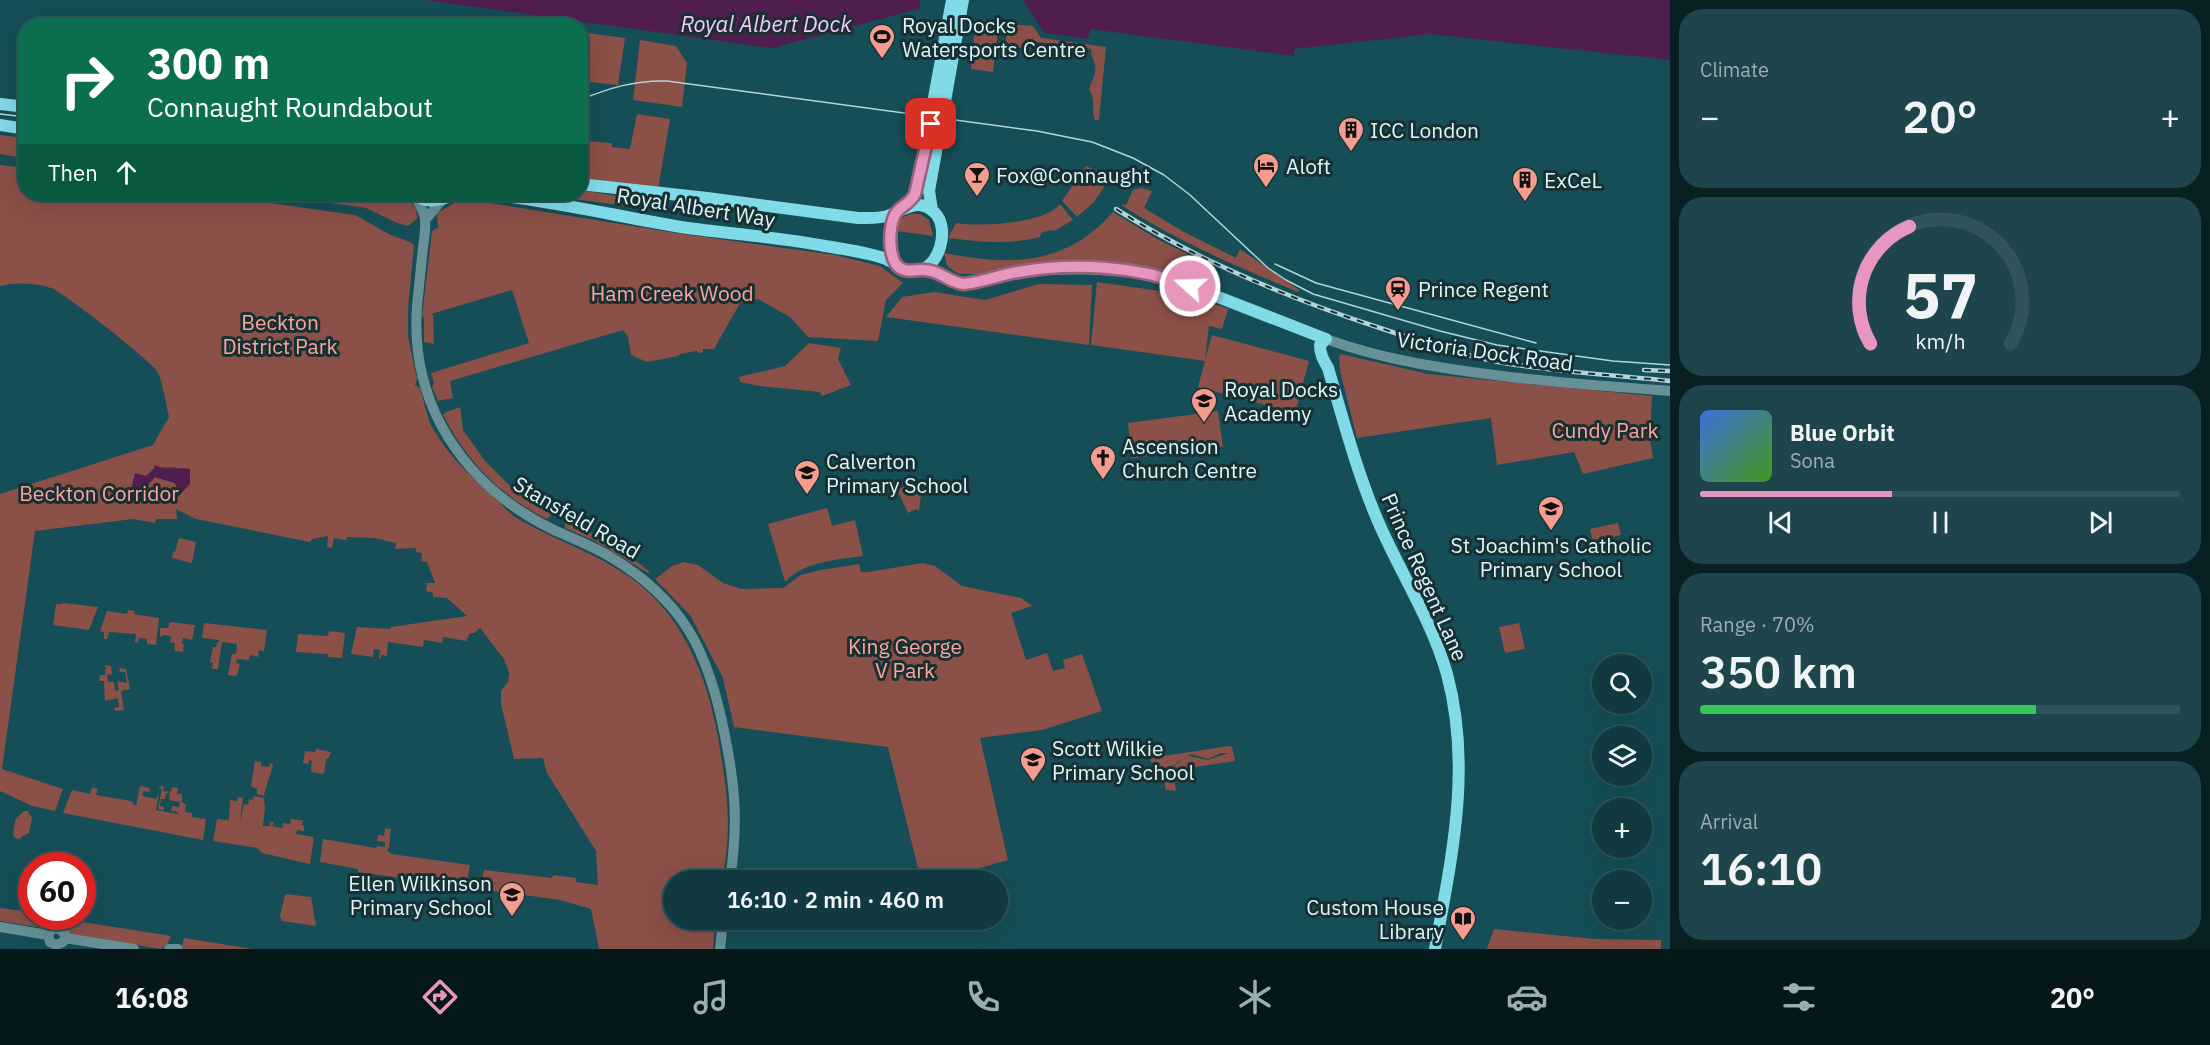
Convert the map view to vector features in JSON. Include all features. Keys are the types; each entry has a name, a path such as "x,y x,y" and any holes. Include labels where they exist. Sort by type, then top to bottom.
{"main road":[{"path":"932,210 929,191 952,0"},
{"path":"963,0 936,124 917,189 912,199 898,213 890,249 896,265 902,270 926,270 956,284 972,284 982,280"},
{"path":"0,104 18,106"},
{"path":"0,125 18,128"},
{"name":"Royal Albert Way","path":"588,185 858,218 881,217 898,213"},
{"name":"Royal Albert Way","path":"542,201 681,227 823,245 883,257 896,265"},
{"path":"898,213 920,205 932,210 939,217 942,226 938,255 929,266 918,271"},
{"path":"938,255 946,272 954,277 982,280"},
{"name":"Victoria Dock Road","path":"982,280 1037,269 1083,268 1157,275 1326,339"},
{"name":"Prince Regent Lane","path":"1326,339 1330,356 1328,368 1362,480 1382,531 1427,621 1446,673 1453,707 1459,761 1459,799 1435,949"}],"street":[{"name":"Stansfeld Road","path":"417,201 426,219 417,330 421,367 429,400 456,450 478,477 535,520 606,554 629,568 665,600 690,632 713,681 729,756 736,820 731,870"},
{"path":"426,219 445,201"},
{"name":"Victoria Dock Road","path":"1326,339 1377,356 1432,367 1670,391"},
{"path":"0,927 48,935 50,942 56,945 65,938 134,949"},
{"path":"720,949 722,930"},
{"path":"170,949 178,949"}],"green space":[{"path":"976,19 999,23 993,72 971,69"},
{"path":"1008,24 1033,26 1041,38 1106,47 1099,120 1095,120 1089,89 1095,71 1091,49 1030,41 1029,49 1005,46"},
{"path":"588,33 625,38 618,85 588,82"},
{"path":"640,40 676,46 687,63 682,107 633,100"},
{"path":"637,114 670,119 658,189 588,179 588,141 611,143 612,147 630,149"},
{"path":"0,135 18,137 18,157 0,154"},
{"name":"Beckton District Park","path":"0,165 18,167 18,201 256,201 355,215 386,233 414,245 408,308 408,336 417,379 415,385 420,388 430,422 438,438 462,467 515,517 604,561 649,593 665,610 690,648 707,692 718,737 728,808 727,842 724,870 663,870 663,930 714,930 713,949 599,949 591,909 560,900 480,889 484,870 552,878 553,875 576,878 576,882 598,885 596,851 547,773 543,758 514,759 501,704 501,691 508,682 509,673 504,659 480,628 470,633 466,641 443,637 442,643 424,640 423,647 388,642 387,656 382,655 381,659 379,658 380,650 374,649 373,657 351,654 357,627 390,629 391,627 467,616 447,598 433,597 433,593 426,591 427,584 424,583 435,583 427,562 421,561 422,553 416,552 416,548 395,549 396,543 374,538 347,537 346,540 334,538 332,548 327,547 328,536 312,539 310,542 196,519 176,509 177,519 156,519 155,523 133,519 35,531 2,769 63,789 55,811 32,806 0,791 0,494 153,445 169,417 163,387 157,371 151,365 59,292 39,285 0,286","holes":["175,467 190,484 172,500 178,492 175,483 155,477 147,486 136,474 146,476 154,468"]},
{"path":"1086,166 1099,172 1104,187 1094,202 1077,217 1062,201"},
{"path":"1141,188 1152,191 1144,208 1184,232 1236,258 1240,249 1299,290 1298,292 1185,241 1120,204 1126,205 1133,190"},
{"path":"588,191 659,203 658,210 588,201"},
{"path":"316,201 410,201 415,207 417,219 408,226 366,208"},
{"name":"Ham Creek Wood","path":"458,201 477,201 676,233 835,255 880,266 903,283 886,300 878,341 808,337 790,317 758,299 740,303 714,349 703,349 703,352 699,353 697,351 647,362 631,355 628,337 623,330 450,381 453,398 438,401 432,387 434,383 431,373 529,343 512,290 431,314 433,315 434,344 424,342 424,317 422,316 432,231 438,228 437,213"},
{"path":"1060,204 1073,220 1054,231 1041,233 1040,237 1006,242 948,238 956,223 980,225 1027,220 1052,211"},
{"path":"1113,212 1157,239 1206,263 1195,277 1086,259 1031,263 984,274 959,274 947,266 944,253 992,260 1014,260 1036,258 1056,252 1076,243 1095,230"},
{"path":"911,214 920,214 929,220 933,236 896,231 900,220"},
{"path":"1097,282 1196,296 1228,309 1222,329 1209,326 1205,360 1212,335 1309,361 1295,413 1198,387 1205,361 1091,345"},
{"path":"1039,284 1092,285 1089,345 886,317 902,297 934,292 985,300"},
{"path":"809,343 841,348 838,359 851,385 822,396 820,392 740,382 739,377 785,366"},
{"name":"Cundy Park","path":"1341,354 1428,374 1652,396 1650,438 1653,458 1583,474 1574,452 1497,465 1491,418 1357,438 1340,371 1339,356"},
{"path":"460,407 463,430 485,461 511,487 528,500 554,514 546,519 514,499 486,476 463,448 443,415"},
{"path":"1218,411 1223,447 1132,458 1128,423"},
{"path":"892,480 899,489 905,486 918,489 921,494 919,511 916,509 908,513"},
{"path":"827,508 832,526 855,520 863,556 832,560 811,566 785,582 768,524"},
{"path":"564,518 625,552 650,572 648,573 595,541 565,528"},
{"path":"1618,523 1621,535 1593,541 1590,529"},
{"path":"179,538 196,542 192,563 172,558"},
{"name":"King George V Park","path":"684,562 698,565 723,583 741,589 783,588 801,575 859,564 861,572 923,563 935,566 962,586 1021,598 1032,606 1011,613 1026,660 1047,653 1053,671 1065,668 1063,660 1082,654 1102,711 1042,730 980,738 1008,860 973,870 919,870 888,747 734,727 723,678 690,615 655,579 672,566"},
{"path":"56,604 98,607 89,630 53,625"},
{"path":"128,610 135,611 134,614 159,618 156,645 147,644 147,639 139,638 138,643 135,642 136,634 109,632 107,639 104,639 104,632 100,631 107,611 127,614"},
{"path":"170,622 195,625 192,640 183,638 183,652 174,651 175,643 170,642 171,636 160,636 160,628 168,628"},
{"path":"204,623 267,630 264,651 259,650 258,657 250,655 249,660 237,659 236,663 240,664 237,676 228,675 232,654 236,654 237,644 222,642 218,669 212,669 213,663 210,662 213,647 216,647 215,642 218,643 219,640 202,638"},
{"path":"1519,623 1525,649 1505,653 1499,627"},
{"path":"329,631 345,633 342,658 328,657 328,654 296,652 298,634 328,636"},
{"path":"102,665 111,666 112,674 107,675 108,682 114,682 115,691 119,690 117,681 127,683 125,672 120,672 119,668 126,669 130,689 121,691 124,710 115,711 114,708 119,707 118,698 105,701 104,681 99,681 100,675 105,675 106,667"},
{"path":"1232,747 1235,761 1175,770 1173,774 1176,791 1166,790 1164,781 1169,777 1174,766 1188,756 1208,760 1228,753 1221,753 1208,759 1191,754 1168,769 1151,762 1150,758"},
{"path":"316,749 331,752 326,759 324,774 311,772 312,761 309,760 308,764 303,763 305,751 315,752"},
{"path":"255,761 261,762 261,766 269,767 270,763 273,764 264,796 257,794 257,789 251,786"},
{"path":"95,780 93,788 98,789 96,795 131,801 136,806 140,786 150,788 149,792 143,791 142,796 156,799 159,791 156,810 178,814 178,812 171,811 172,806 179,807 180,802 169,800 170,792 166,794 165,799 161,799 160,806 164,807 164,810 158,809 162,789 158,787 164,786 163,791 171,792 172,787 178,788 177,794 182,794 182,802 186,805 185,812 192,813 192,817 206,819 203,840 63,813 72,790 90,794"},
{"path":"254,796 264,798 263,826 270,826 270,822 274,822 272,826 282,828 283,823 290,824 291,819 305,821 302,825 304,831 297,830 296,834 314,837 310,864 262,853 257,848 213,841 217,819 229,820 230,800 237,801 238,797 243,798 240,822 244,804 248,805 249,799 253,800"},
{"path":"24,811 28,811 32,818 29,833 20,839 15,838 13,835 15,820"},
{"path":"391,824 387,850 391,854 470,865 466,887 358,872 358,869 320,862 323,839 376,848 377,846 385,847 385,842 377,841 378,835 384,836 385,828 390,829"},
{"path":"285,894 311,897 316,926 282,921 280,916"},
{"path":"0,908 18,910 18,924 0,921"},
{"path":"96,924 171,936 161,949 70,934 68,930 96,930"},
{"path":"1494,929 1594,939 1661,940 1661,949 1487,949"},
{"path":"184,938 252,949 184,949 182,946"}],"water":[{"name":"Royal Albert Dock","path":"425,0 920,0 919,9 772,48 588,23 588,18 555,18"},
{"path":"1023,0 1670,0 1670,60 1430,34 1294,49 1294,56 1090,29 1088,39 1044,33"},
{"path":"155,465 190,469 190,484 173,502 171,501 178,492 175,483 155,477 147,486 146,496 138,501 130,494 135,473 146,476 153,471"}],"tram line":[{"path":"588,97 622,86 667,81 1037,131 1092,142 1133,158 1164,175 1190,195 1268,268 1313,294 1497,345 1613,361 1670,365"},
{"path":"0,114 18,116"},
{"path":"1275,264 1316,283 1536,343"}],"railway":[{"path":"1116,209 1147,228 1244,277 1311,304 1424,342 1498,362 1562,371 1670,381"},
{"path":"1644,370 1670,371"}],"place":[{"name":"Royal Docks Watersports Centre","path":"882,60"},
{"name":"ICC London","path":"1351,153"},
{"name":"Aloft","path":"1266,189"},
{"name":"Fox@Connaught","path":"977,198"},
{"name":"ExCeL","path":"1525,203"},
{"name":"Prince Regent","path":"1398,312"},
{"name":"Royal Docks Academy","path":"1204,424"},
{"name":"Ascension Church Centre","path":"1103,481"},
{"name":"Calverton Primary School","path":"807,496"},
{"name":"St Joachim's Catholic Primary School","path":"1551,532"},
{"name":"Scott Wilkie Primary School","path":"1033,783"},
{"name":"Ellen Wilkinson Primary School","path":"512,918"},
{"name":"Custom House Library","path":"1463,942"}],"route":[{"path":"931,124 915,194 905,207 897,211 893,220 891,257 902,270 926,270 956,284 972,284 1037,269 1083,268 1157,275 1190,286"}],"park label":[{"name":"Beckton Corridor","path":"99,493"}]}
